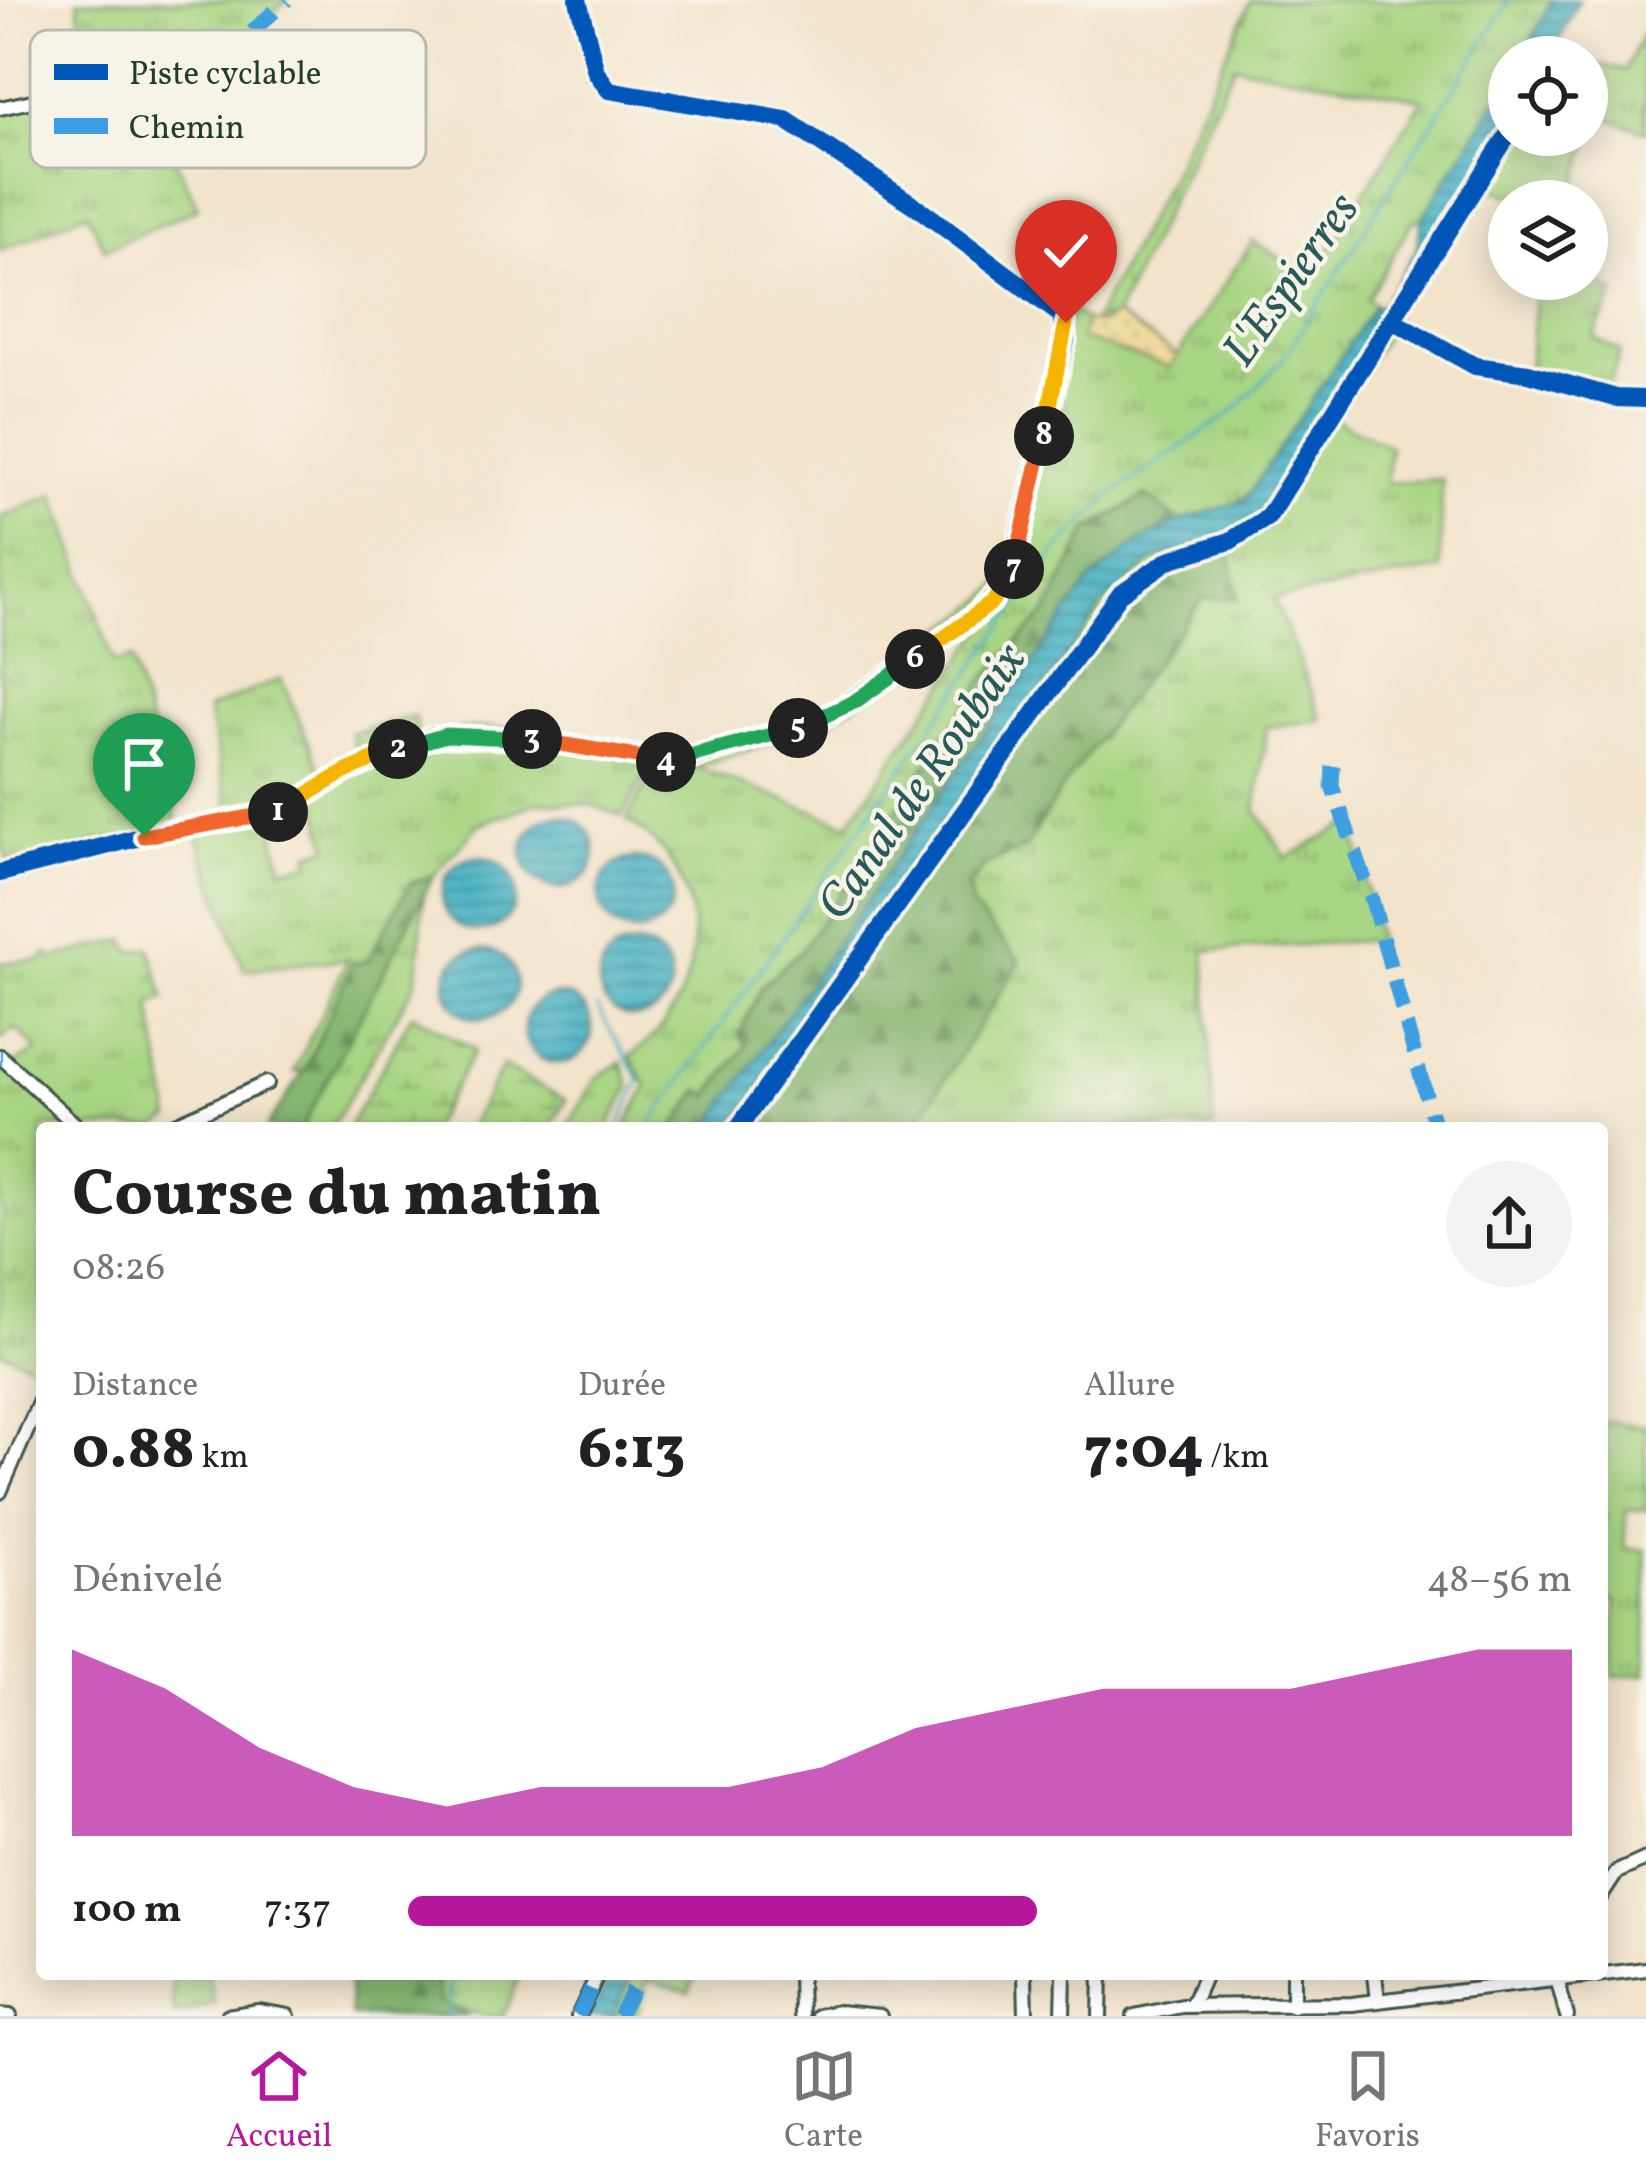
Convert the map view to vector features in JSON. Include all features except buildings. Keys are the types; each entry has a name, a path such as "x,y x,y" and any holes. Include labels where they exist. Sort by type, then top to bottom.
{"street":[{"path":"0,873 156,833 281,811 345,772 414,742 446,735 540,740 679,762 795,729 854,702 985,608 1008,582 1066,340 1066,323 1047,304 786,120 765,112 622,96 605,87 578,0"},
{"path":"0,108 30,101"},
{"path":"1436,344 1475,366 1528,374 1616,398 1646,399"},
{"path":"0,1056 72,1122"},
{"path":"179,1122 267,1083"},
{"path":"0,1492 36,1410"},
{"path":"1608,1882 1623,1868 1646,1859"},
{"path":"1608,1973 1646,1969"},
{"path":"578,2016 595,1980"},
{"path":"800,1980 801,2016"},
{"path":"1025,1980 1026,2016"},
{"path":"1063,2016 1064,1980"},
{"path":"1100,2016 1101,1980"},
{"path":"1192,2006 1203,1980"},
{"path":"1293,1980 1293,2006"},
{"path":"1376,1980 1378,2001"},
{"path":"1565,1980 1567,2016"},
{"path":"1134,2016 1192,2006 1378,2001 1480,1981"},
{"path":"0,2015 10,2016"},
{"path":"226,2016 288,2016"},
{"path":"818,2016 880,2016"}],"green space":[{"path":"78,0 287,0 254,30 81,30"},
{"path":"1251,0 1552,0 1534,36 1488,36 1488,114 1422,218 1412,222 1367,299 1375,305 1259,485 1231,508 1179,521 1146,496 1088,530 1047,612 987,676 802,949 762,986 747,1045 708,1096 700,1090 678,1122 628,1122 647,1087 630,1056 658,1031 677,1002 689,970 693,937 689,904 676,872 656,844 627,820 653,771 648,770 622,816 592,805 539,802 479,824 434,875 410,884 367,962 353,964 304,1071 294,1072 348,959 244,970 197,835 120,848 116,837 9,865 0,838 0,518 55,495 114,664 131,659 178,823 230,815 208,709 281,679 323,775 357,759 351,733 414,716 418,736 457,729 521,729 583,737 636,751 674,753 751,738 859,685 965,614 1003,581 1060,324 1072,311 1086,321 1081,336 1170,367 1253,241 1312,277 1423,99 1234,65 1116,315 1092,324 1168,180","holes":["995,612 848,824 696,767 824,726","313,790 329,847 310,853 310,864 282,868 269,811"]},
{"path":"1643,33 1646,131 1608,119 1608,67 1625,71"},
{"path":"30,101 30,168 179,168 198,208 105,249 87,212 0,251 0,108"},
{"path":"1507,156 1585,156 1578,180 1493,180"},
{"path":"1608,288 1615,293 1593,337 1620,352 1605,399 1528,373 1535,300 1608,300"},
{"path":"1389,314 1395,319 1334,419 1390,447 1386,483 1442,479 1440,569 1274,599 1322,720 1266,727 1256,810 1286,858 1353,822 1377,940 1205,951 1214,1122 917,1122 1020,962 971,905 970,885 984,866 1026,847 1059,792 1203,598 1135,587 1111,609 746,1122 735,1122 1105,602 1154,560 1256,520 1340,399"},
{"path":"1146,495 1179,521 1138,543 712,1122 678,1122 701,1090 709,1096 746,1046 739,1034 762,986 802,949 987,676 1047,612 1088,530"},
{"path":"1229,548 1238,598 1203,598 1059,792 1026,847 984,866 970,885 971,905 1020,962 917,1122 746,1122 1111,609 1172,562"},
{"path":"434,875 305,1122 270,1122 304,1071 353,963 367,961 410,884"},
{"path":"425,891 414,986 335,1122 305,1122"},
{"path":"126,939 131,952 150,948 165,998 151,1005 171,1119 36,1122 36,1366 0,1351 0,1066 6,1069 38,1050 15,1028 0,1040 0,963 40,960 48,953 51,959"},
{"path":"412,1014 475,1050 434,1122 351,1122"},
{"path":"622,1062 630,1087 611,1122 571,1122 597,1077"},
{"path":"503,1066 566,1100 553,1122 471,1122"},
{"path":"1608,1422 1646,1426 1646,1510 1626,1510 1624,1548 1646,1550 1646,1674 1613,1676 1616,1602 1608,1599"},
{"path":"172,1980 209,1980 215,2004 174,2015"},
{"path":"348,1980 437,1981 440,2002 468,2016 351,2016"},
{"path":"411,1980 518,1980 503,2016 449,2007"},
{"path":"630,1980 648,1980 636,2016 613,2016"},
{"path":"651,1980 694,1980 689,1991"}],"sand":[{"path":"1116,315 1178,356 1170,367 1080,339 1086,321 1101,323"}],"water":[{"path":"1552,0 1579,0 1561,36 1534,36"},
{"path":"1488,114 1491,156 1432,256 1420,255 1386,310 1373,346 1272,503 1239,529 1154,560 1105,602 735,1122 712,1122 1090,581 1138,543 1179,521 1245,500 1416,250 1422,218"},
{"path":"559,816 585,826 595,852 585,878 559,888 533,878 523,852 533,826"},
{"path":"479,857 505,868 516,894 505,920 479,931 453,920 442,894 453,868"},
{"path":"636,858 662,869 673,895 662,921 636,932 610,921 599,895 610,869"},
{"path":"635,945 660,956 671,981 660,1006 635,1017 610,1006 599,981 610,956"},
{"path":"481,949 506,959 516,984 506,1009 481,1019 456,1009 446,984 456,959"},
{"path":"558,995 582,1005 592,1029 582,1053 558,1063 534,1053 524,1029 534,1005"},
{"path":"607,1980 630,1980 613,2016 589,2016"}],"waterway":[{"name":"L'Espierres","path":"652,1122 1057,550 1111,495 1234,411 1283,359 1510,0"},
{"path":"597,1007 640,1080 621,1122"},
{"path":"447,2016 451,1980"}],"marked path":[{"path":"254,30 287,0"},
{"path":"1333,766 1332,786 1372,900 1433,1122"},
{"path":"578,2016 595,1980"},
{"path":"619,2016 637,1980"}],"cycle path":[{"path":"0,873 156,833 281,811 345,772 433,736 540,740 679,762 829,716 974,617 1008,582 1066,340 1061,315 921,210 786,120 609,90 596,72 578,0"},
{"path":"742,1122 1120,594 1169,560 1230,541 1268,517 1495,156"},
{"path":"1392,320 1475,366 1528,373 1616,398 1646,399"}],"route":[{"path":"144,836 281,811 345,772 433,736 540,740 679,762 795,729 836,712 993,602 1008,582 1066,340 1066,323"}],"water label":[{"name":"Canal de Roubaix","path":"920,780"}]}
